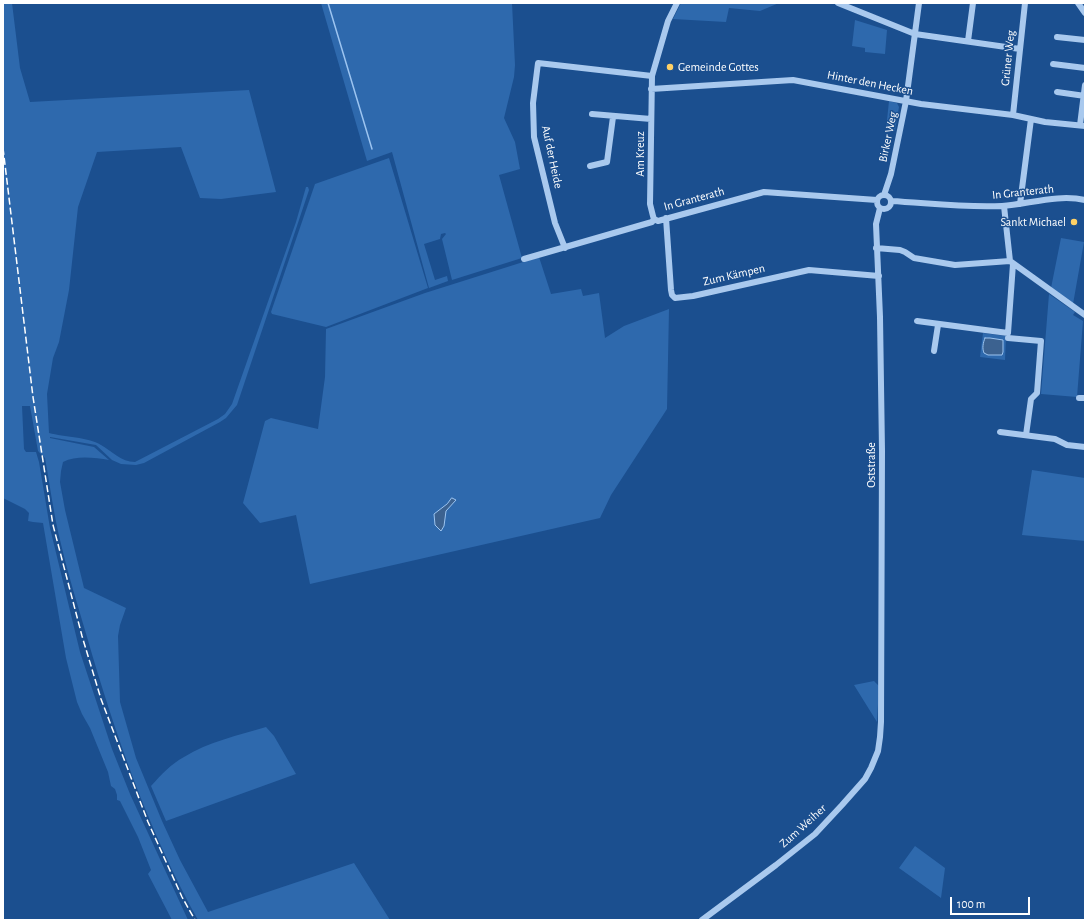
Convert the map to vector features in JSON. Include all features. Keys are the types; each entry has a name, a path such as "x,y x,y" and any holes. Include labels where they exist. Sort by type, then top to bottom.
{"street":[{"name":"Am Kreuz","path":"654,219 650,204 652,76 668,21 677,3"},
{"path":"838,3 915,34 1020,49"},
{"name":"Birker Weg","path":"884,195 891,174 906,101 919,3"},
{"path":"968,41 973,3"},
{"name":"Grüner Weg","path":"1012,115 1025,3"},
{"path":"1078,3 1085,13"},
{"path":"1057,37 1085,40"},
{"name":"Auf der Heide","path":"565,248 556,223 534,137 533,103 538,63 652,76"},
{"path":"1053,64 1085,68"},
{"name":"Hinter den Hecken","path":"651,89 793,80 921,104 1012,115 1045,122 1083,126"},
{"path":"1083,126 1085,85"},
{"path":"1057,92 1084,96"},
{"path":"592,114 613,117 651,119"},
{"path":"590,166 607,162 613,117"},
{"path":"1020,204 1031,119"},
{"name":"In Granterath","path":"524,259 652,222 654,219 658,221 764,192 877,200"},
{"path":"884,195 888,196 891,204 888,208 884,209 877,205 877,200 880,196 884,195"},
{"name":"In Granterath","path":"891,201 969,207 1004,206 1060,199 1085,200"},
{"path":"917,321 938,325 1008,333 1011,263 1004,206"},
{"name":"Oststraße","path":"880,208 876,224 876,248 882,451 881,722"},
{"name":"Zum Kämpen","path":"666,218 671,290 674,298 693,296 808,270 878,276"},
{"path":"876,248 900,250 906,252 914,258 955,265 1011,263 1085,315"},
{"path":"934,350 938,325"},
{"path":"1008,338 1041,341 1037,393 1031,398 1026,435"},
{"path":"1000,432 1055,439 1067,445 1085,447"},
{"name":"Zum Weiher","path":"702,920 770,870 815,834 842,805 864,779 871,768 878,751 881,722"}],"shaded area":[{"path":"3,3 12,3 20,68 30,102 249,90 276,192 221,199 200,198 181,147 97,152 78,207 69,290 59,342 53,358 47,394 49,433 96,442 121,458 130,462 135,462 225,414 232,404 296,222 306,187 308,187 309,190 237,405 226,418 144,463 136,465 121,464 112,460 96,445 50,438 94,447 109,460 74,458 63,462 60,482 65,510 84,588 126,608 118,636 120,702 136,758 162,821 180,860 208,912 354,863 390,920 198,920 180,887 149,817 109,710 67,567 56,523 45,458 38,451 30,406 22,406 24,449 26,452 36,452 39,462 50,528 80,652 112,749 130,794 188,920 172,920 148,874 151,870 138,837 120,801 117,800 115,789 111,786 108,772 90,728 77,702 66,658 43,523 28,521 29,513 25,509 3,498"},
{"path":"321,3 512,3 515,65 514,77 504,118 515,142 520,169 499,175 522,258 452,280 442,239 446,234 441,234 440,239 424,244 435,280 447,276 448,281 429,288 392,152 367,161"},
{"path":"681,3 779,3 760,11 729,8 726,22 673,19"},
{"path":"855,20 887,30 885,54 865,52 865,48 852,46"},
{"path":"889,101 897,103 899,107 895,131 886,130"},
{"path":"389,158 428,288 326,327 272,314 271,312 315,184"},
{"path":"1061,238 1084,242 1073,304 1051,288"},
{"path":"539,257 551,294 581,289 583,296 599,293 605,338 624,326 669,309 667,409 611,495 600,518 310,584 296,515 260,523 243,503 265,421 271,418 318,429 325,377 326,329 425,293"},
{"path":"1049,294 1075,312 1073,315 1083,321 1077,397 1041,394"},
{"path":"983,333 1006,336 1005,360 980,357"},
{"path":"985,338 1003,340 1002,355 988,355 984,353 983,346"},
{"path":"1032,470 1085,478 1085,541 1022,535"},
{"path":"452,498 456,500 446,511 444,526 441,531 435,525 434,514"},
{"path":"874,681 879,686 877,722 854,685"},
{"path":"266,727 274,736 296,774 166,821 151,786 166,770 179,760 203,747 224,739"},
{"path":"915,846 945,868 941,898 899,868"}],"waterway":[{"path":"328,3 372,149"}],"railway":[{"path":"3,148 33,397 53,525 82,636 101,699 148,822 182,897 195,920"}],"place":[{"name":"Gemeinde Gottes","path":"670,67"},
{"name":"Sankt Michael","path":"1074,222"}]}
